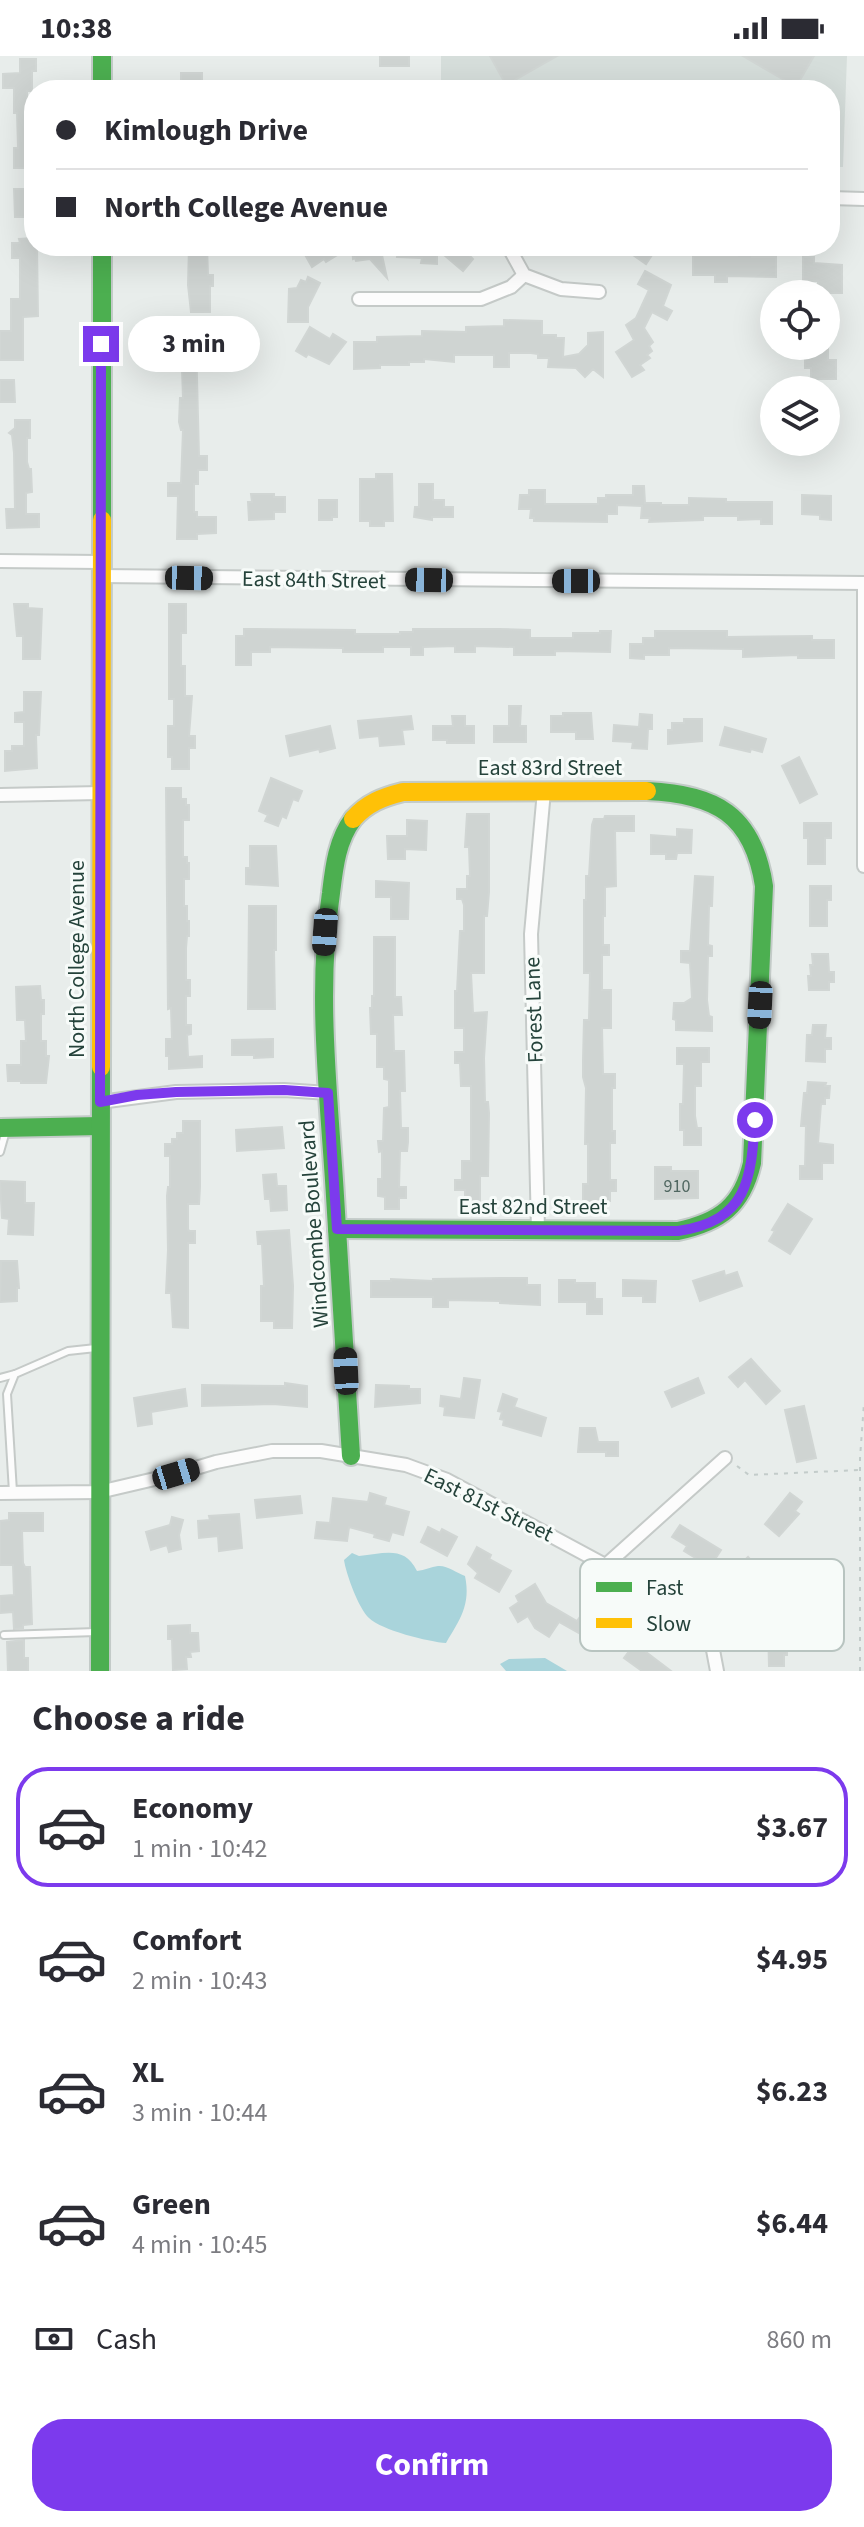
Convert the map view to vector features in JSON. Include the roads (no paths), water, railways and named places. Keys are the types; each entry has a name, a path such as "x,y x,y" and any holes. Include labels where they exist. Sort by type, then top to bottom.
{"street":[{"path":"102,56 102,80"},
{"path":"840,198 864,199"},
{"name":"North College Avenue","path":"100,1671 102,256"},
{"path":"514,256 524,275 561,289 599,292"},
{"path":"359,299 481,299 511,287 524,275"},
{"name":"East 84th Street","path":"0,561 100,569 864,584"},
{"path":"864,584 864,866"},
{"name":"Forest Lane","path":"538,1230 531,945 544,791"},
{"name":"East 83rd Street","path":"365,807 378,798 403,792 628,791 685,794 712,802 733,818 747,836 759,861 764,901 751,1170 743,1191 724,1214"},
{"path":"0,795 100,793"},
{"name":"Windcombe Boulevard","path":"351,1456 323,984 327,915 342,840 350,822 365,807"},
{"path":"100,1102 176,1092 284,1090 328,1093"},
{"path":"3,1128 100,1126"},
{"name":"East 82nd Street","path":"337,1229 678,1231 704,1225 724,1214"},
{"name":"East 81st Street","path":"6,1493 99,1492 264,1452 321,1451 406,1465 441,1477 595,1559"},
{"path":"613,1559 725,1458"},
{"name":"East 81st Street","path":"712,1651 717,1671"}],"lane":[{"path":"0,1152 3,1128"},
{"path":"0,1378 68,1351 99,1348"},
{"path":"6,1493 7,1394 15,1374"},
{"path":"4,1635 100,1632"}],"water":[{"path":"352,1553 359,1556 400,1554 417,1571 441,1566 465,1576 465,1604 446,1643 394,1631 369,1618 357,1599 345,1566 344,1560"},
{"path":"545,1658 567,1671 506,1671 500,1664 509,1659"}]}
